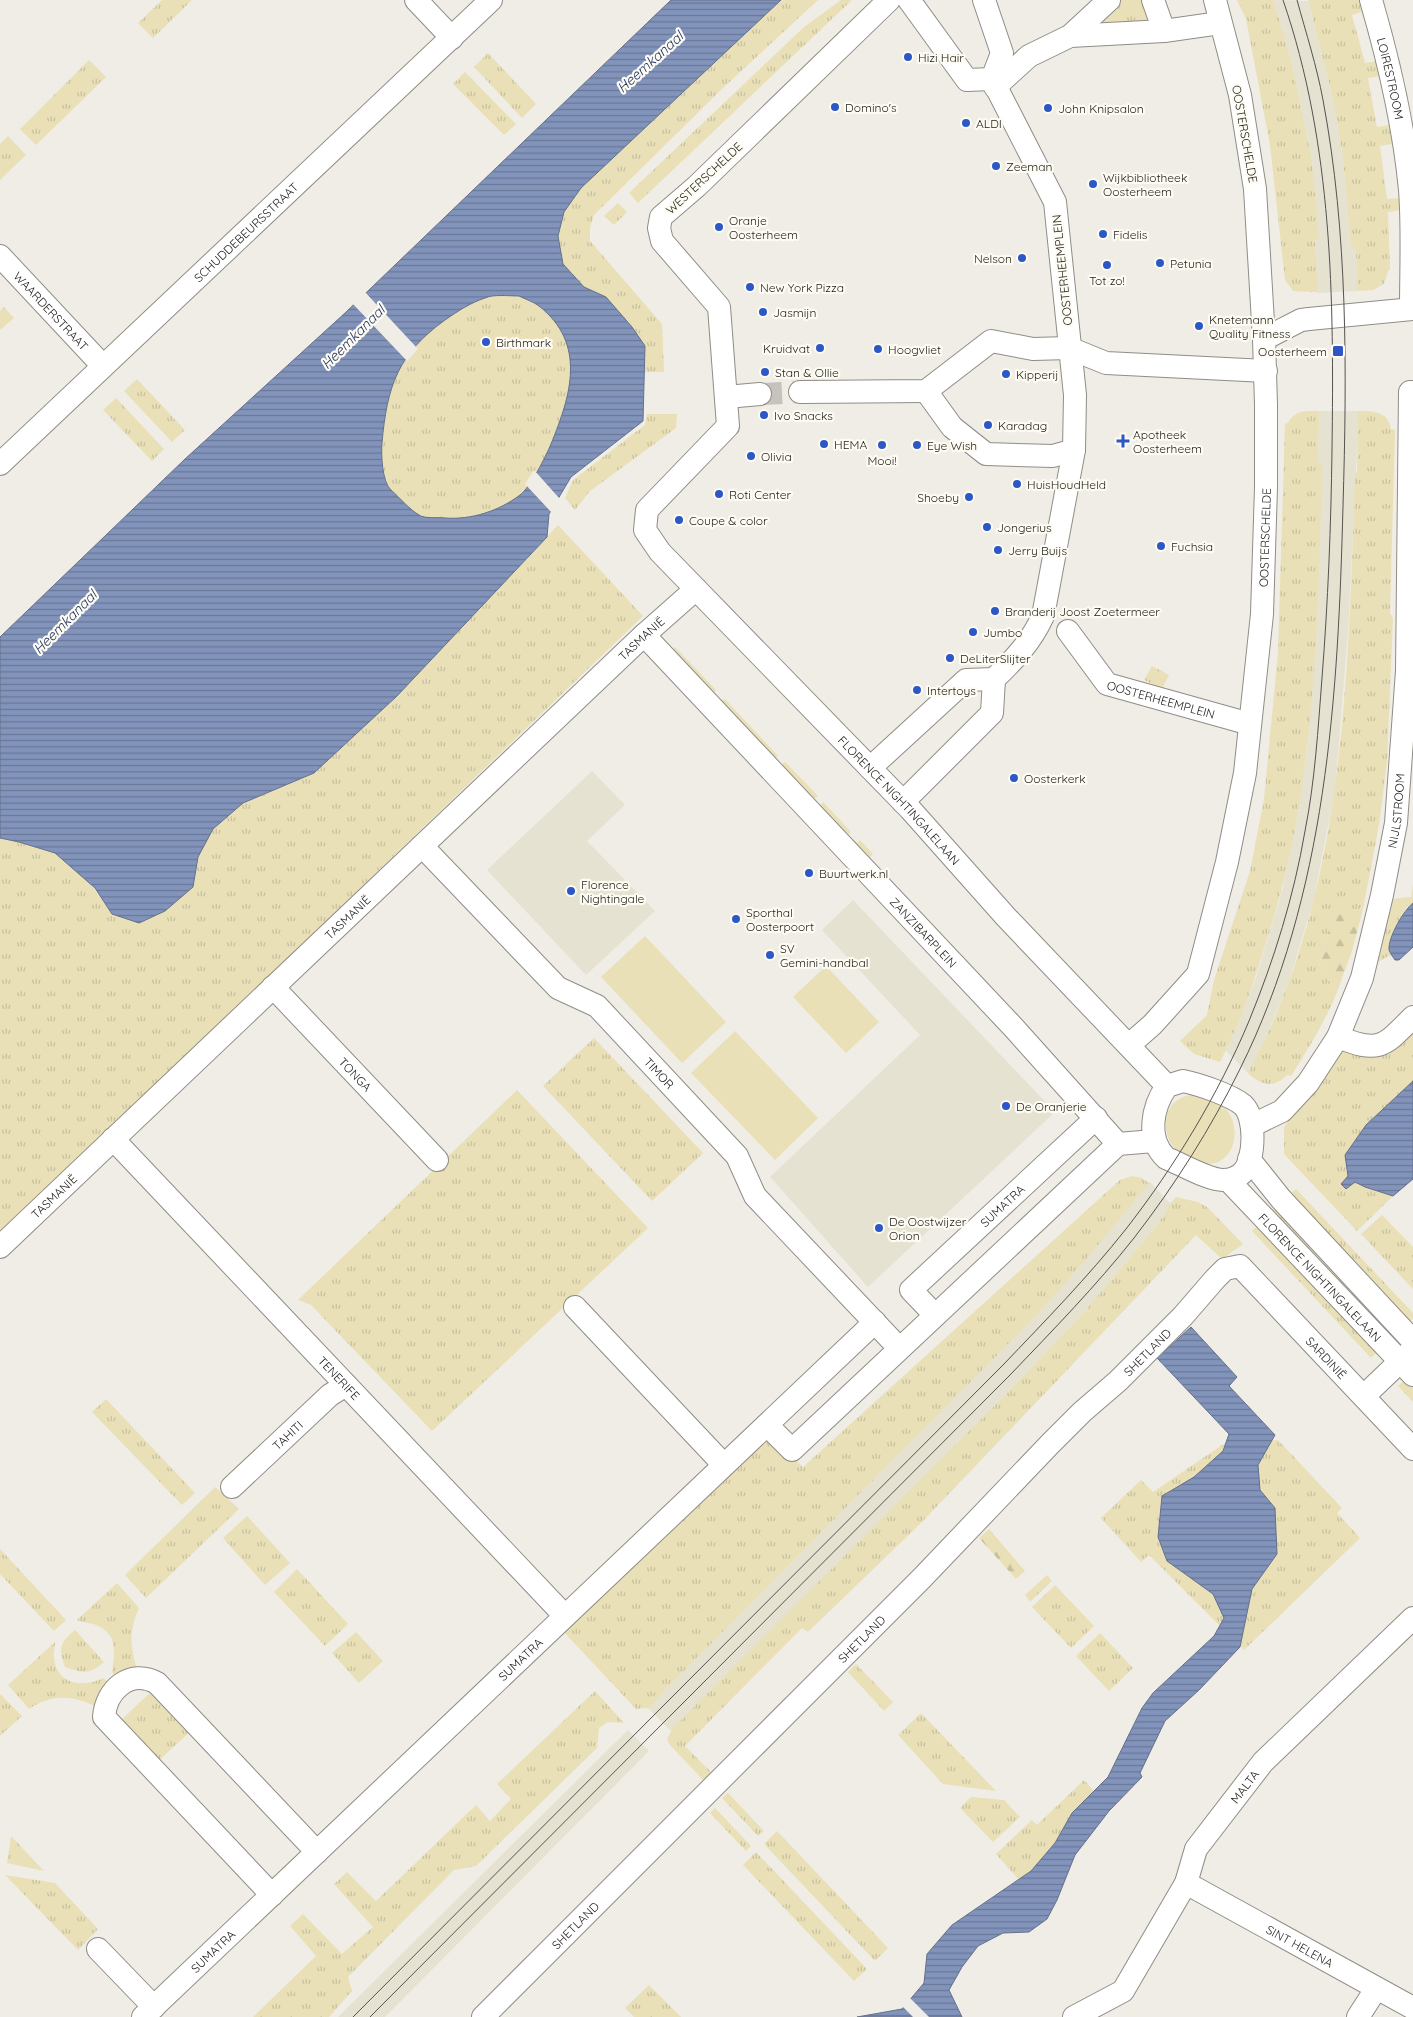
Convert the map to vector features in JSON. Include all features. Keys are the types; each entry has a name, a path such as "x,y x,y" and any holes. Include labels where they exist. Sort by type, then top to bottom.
{"street":[{"path":"416,0 452,38"},
{"name":"SCHUDDEBEURSSTRAAT","path":"0,464 491,0"},
{"name":"WESTERSCHELDE","path":"647,510 728,426 720,307 662,241 659,228 661,217 697,186 889,0"},
{"path":"909,0 967,80 994,83 1029,56 1070,36 1109,0"},
{"path":"984,0 1002,53 994,83"},
{"path":"1153,0 1164,31"},
{"name":"OOSTERSCHELDE","path":"1129,1045 1152,1026 1198,974 1208,943 1245,772 1262,614 1266,487 1266,371 1255,189 1240,96 1215,0"},
{"name":"LOIRESTROOM","path":"1371,0 1386,52 1402,134 1410,191 1412,309"},
{"path":"1070,36 1164,31 1220,23"},
{"name":"OOSTERHEEMPLEIN","path":"994,83 1055,202 1075,395 1074,450 1043,616 1035,633 1017,657 994,679"},
{"name":"WAARDERSTRAAT","path":"0,256 103,366"},
{"path":"1264,339 1301,320 1310,318 1412,309"},
{"path":"800,392 926,391 991,341 1033,349 1069,348 1106,364 1266,371"},
{"path":"926,391 952,427 986,454 1052,456 1074,450"},
{"name":"NIJLSTROOM","path":"1253,1125 1282,1111 1308,1083 1338,1037 1362,978 1382,895 1396,823 1407,671 1412,392"},
{"path":"726,397 760,394"},
{"name":"FLORENCE NIGHTINGALELAAN","path":"647,510 645,530 660,552 903,802 1006,916 1167,1086"},
{"name":"TASMANIË","path":"0,1247 644,635 696,589"},
{"name":"OOSTERHEEMPLEIN","path":"1068,631 1107,684 1250,724"},
{"name":"ZANZIBARPLEIN","path":"644,635 1008,1021 1118,1144"},
{"path":"870,768 966,680 994,679 992,713 903,802"},
{"name":"TIMOR","path":"422,846 558,988 597,1006 736,1156 755,1196 899,1348"},
{"name":"TONGA","path":"274,987 437,1160"},
{"path":"1338,1037 1359,1046 1378,1046 1393,1038 1413,1017"},
{"path":"1182,1081 1192,1082 1236,1100 1248,1111 1253,1125 1249,1159 1244,1171 1228,1180 1207,1176 1166,1158 1154,1141 1153,1129 1162,1093 1167,1086 1182,1081"},
{"name":"SUMATRA","path":"935,1315 911,1290 1096,1118"},
{"name":"TENERIFE","path":"113,1139 565,1616"},
{"path":"767,1425 792,1450 1118,1144 1154,1141"},
{"name":"FLORENCE NIGHTINGALELAAN","path":"1249,1159 1281,1199 1413,1341"},
{"name":"FLORENCE NIGHTINGALELAAN","path":"1228,1180 1409,1362"},
{"name":"SARDINIË","path":"1240,1266 1413,1449"},
{"name":"SHETLAND","path":"483,2017 922,1578 1082,1412 1118,1381 1177,1323 1215,1278 1225,1269 1240,1266"},
{"path":"580,1312 724,1465"},
{"name":"SUMATRA","path":"98,1949 149,2012 875,1322"},
{"path":"1364,1396 1409,1362"},
{"name":"TAHITI","path":"232,1487 330,1396 346,1384"},
{"name":"MALTA","path":"1112,2017 1123,1991 1186,1883 1196,1849 1263,1762 1413,1618"},
{"path":"272,1895 104,1717 105,1707 119,1686 138,1677 147,1677 157,1683 317,1852"},
{"name":"SINT HELENA","path":"1186,1883 1413,2008"},
{"path":"1358,2017 1376,1989"},
{"path":"1074,2017 1123,1991"}],"shaded area":[{"path":"1273,0 1308,1 1333,99 1343,158 1351,247 1356,247 1357,291 1317,293 1315,239 1318,239 1312,161 1291,59"},
{"path":"1319,411 1359,411 1348,631 1335,790 1313,902 1288,984 1261,1050 1248,1073 1226,1051 1257,975 1282,891 1295,829 1308,744 1321,463 1318,463"},
{"name":"Florence Nightingale","path":"592,771 625,805 587,841 655,911 586,975 487,870"},
{"path":"853,900 1055,1112 868,1287 770,1177 920,1035 822,930"},
{"path":"1150,1182 1170,1203 1158,1224 1086,1310 1009,1391 671,1731 649,1709 667,1688 1036,1316"},
{"path":"628,1730 649,1751 385,2017 338,2017"}],"green space":[{"path":"162,0 192,0 153,38 138,23"},
{"path":"781,0 818,0 725,86 594,215 590,228 590,241 662,324 664,372 645,372 645,346 606,297 584,287 563,264 558,236 564,212 581,188"},
{"path":"841,0 852,0 638,203 629,193 804,27"},
{"path":"1121,0 1145,0 1151,20 1104,24 1102,18"},
{"path":"1237,0 1273,0 1291,59 1312,161 1319,239 1315,240 1318,292 1293,291 1285,280 1270,145 1246,19"},
{"path":"1308,0 1360,0 1364,11 1352,15 1365,63 1377,61 1380,76 1368,78 1377,127 1389,125 1392,144 1380,146 1387,199 1399,198 1400,210 1388,212 1390,270 1384,284 1373,290 1357,291 1356,247 1351,247 1343,158 1333,99"},
{"path":"488,53 536,104 522,118 474,67"},
{"path":"89,60 106,77 36,145 20,129"},
{"path":"465,72 516,124 504,135 453,84"},
{"path":"8,136 26,155 0,180 0,144"},
{"path":"618,203 627,212 614,225 604,216"},
{"path":"519,296 539,306 554,321 564,337 569,354 571,371 569,389 565,407 549,449 524,491 503,506 465,518 432,518 419,515 391,490 386,481 383,468 384,422 387,404 398,373 416,346 429,333 459,310 489,297"},
{"path":"4,307 14,318 0,330 0,311"},
{"path":"137,379 185,430 172,442 124,391"},
{"path":"116,398 164,449 152,461 103,410"},
{"path":"1319,411 1318,463 1322,463 1316,647 1302,784 1289,859 1274,917 1256,976 1220,1062 1194,1054 1180,1041 1207,1015 1214,980 1250,871 1264,799 1278,652 1285,424 1297,413"},
{"path":"1358,411 1374,412 1383,415 1391,429 1395,430 1390,613 1393,618 1387,762 1379,825 1363,909 1333,916 1319,965 1337,992 1316,1035 1291,1076 1287,1075 1277,1082 1267,1084 1262,1083 1248,1073 1280,1004 1305,932 1323,857 1336,781 1344,704 1349,626 1355,473 1357,473"},
{"path":"647,414 677,414 676,428 590,491 575,510 565,498 573,480 645,425"},
{"path":"558,525 643,616 0,1234 0,838 37,846 56,854 87,881 112,914 193,887 198,857 213,829 243,803 314,773 397,696"},
{"path":"675,647 716,690 710,696 669,653"},
{"path":"1152,666 1169,675 1162,689 1144,680"},
{"path":"721,699 725,699 778,756 772,761 716,703"},
{"path":"785,762 818,796 811,802 778,768"},
{"path":"823,802 851,832 845,838 820,806"},
{"path":"855,840 857,843 860,840 873,854 866,861 851,844"},
{"path":"1413,884 1413,903 1405,909 1389,951 1392,954 1378,962 1391,899 1411,897"},
{"path":"1363,909 1352,951 1337,992 1319,965 1333,915"},
{"path":"645,936 726,1022 682,1063 601,977"},
{"path":"826,966 879,1022 846,1053 793,997"},
{"path":"1413,1027 1413,1081 1366,1125 1355,1181 1365,1187 1393,1196 1357,1231 1284,1154 1284,1127 1342,1049 1365,1057 1380,1056"},
{"path":"735,1031 818,1118 775,1160 691,1073"},
{"path":"594,1038 703,1153 652,1201 543,1086"},
{"path":"517,1090 648,1228 432,1431 311,1305 298,1300"},
{"path":"1193,1094 1219,1103 1231,1116 1234,1124 1234,1142 1231,1150 1225,1157 1212,1164 1185,1157 1176,1150 1168,1137 1166,1121 1171,1107 1178,1100"},
{"path":"1132,1176 1142,1178 1149,1183 1083,1263 1036,1316 667,1688 649,1709 636,1709 561,1629 765,1439 774,1440 803,1467 1120,1180"},
{"path":"1296,1189 1413,1313 1413,1318 1409,1323 1287,1197"},
{"path":"1176,1197 1198,1202 1207,1207 1243,1244 1222,1259 1196,1235 920,1524 808,1632 802,1628 685,1746 714,1775 706,1783 669,1744 667,1739 673,1728 1009,1391 1086,1310 1158,1224"},
{"path":"1277,1207 1393,1330 1386,1336 1271,1213"},
{"path":"1382,1215 1413,1247 1413,1289 1361,1234"},
{"path":"1261,1222 1380,1349 1371,1358 1252,1231"},
{"path":"1408,1377 1413,1383 1413,1402 1398,1386"},
{"path":"106,1399 195,1493 182,1505 92,1412"},
{"path":"1278,1440 1342,1508 1337,1513 1360,1538 1244,1650 1149,1555 1141,1562 1101,1518 1141,1480 1153,1492 1222,1445"},
{"path":"215,1487 239,1509 146,1598 125,1575"},
{"path":"247,1516 290,1563 265,1585 223,1538"},
{"path":"989,1529 1025,1571 1016,1579 979,1538"},
{"path":"0,1549 66,1620 54,1631 0,1574"},
{"path":"297,1569 348,1624 325,1646 274,1592"},
{"path":"1047,1575 1052,1581 1030,1602 1025,1595"},
{"path":"117,1583 139,1608 132,1631 133,1653 137,1669 117,1679 112,1672 114,1651 112,1639 108,1633 96,1625 77,1620"},
{"path":"1055,1585 1094,1626 1071,1648 1032,1607"},
{"path":"75,1630 104,1662 90,1671 77,1671 65,1667 61,1651 63,1642"},
{"path":"356,1632 383,1661 359,1683 332,1653"},
{"path":"1100,1633 1133,1668 1109,1691 1076,1656"},
{"path":"55,1642 54,1656 56,1667 66,1679 72,1682 87,1683 103,1678 111,1684 95,1706 70,1698 62,1698 45,1701 29,1709 8,1685"},
{"path":"856,1664 893,1702 884,1711 848,1672"},
{"path":"154,1689 192,1730 156,1763 118,1723"},
{"path":"595,1691 624,1723 608,1722 599,1728 597,1748 476,1866 454,1870 348,1977 352,1991 329,2017 253,2017 316,1956 290,1926 303,1914 342,1954 373,1927 334,1884 347,1872 376,1901 476,1805 490,1821 511,1799 497,1784"},
{"path":"0,1694 22,1716 0,1736"},
{"path":"921,1713 996,1791 943,1784 898,1735"},
{"path":"1084,1780 1094,1791 1072,1813 1055,1843 1031,1871 1019,1880 996,1854 1032,1820 1037,1825"},
{"path":"728,1793 764,1831 758,1836 722,1798"},
{"path":"971,1797 1004,1800 1020,1817 993,1842 960,1808"},
{"path":"715,1808 751,1846 746,1851 710,1813"},
{"path":"777,1831 888,1948 875,1961 764,1844"},
{"path":"11,1836 44,1871 7,1863"},
{"path":"756,1852 867,1969 854,1981 743,1865"},
{"path":"5,1875 55,1883 98,1929 78,1950"},
{"path":"649,1985 681,2017 634,2017 625,2008"}],"water":[{"name":"Heemkanaal","path":"671,0 781,0 581,188 564,212 558,236 563,264 584,287 606,297 632,327 645,346 643,421 571,477 549,514 547,537 397,696 314,773 243,803 213,829 198,857 193,887 165,911 139,923 112,914 95,888 55,853 0,838 0,637 185,459 345,313","holes":["519,296 539,306 554,321 564,337 569,353 571,371 569,389 549,449 524,491 503,506 465,518 432,518 419,515 391,490 386,481 383,468 384,423 387,405 398,373 416,346 429,333 459,310 489,297"]},
{"path":"1413,903 1413,947 1399,960 1395,960 1389,950 1391,938 1401,918"},
{"path":"1413,1081 1413,1179 1393,1196 1355,1182 1346,1189 1341,1184 1348,1176 1345,1155 1366,1125"},
{"path":"1191,1327 1237,1377 1229,1386 1275,1435 1258,1465 1260,1490 1275,1508 1277,1554 1252,1589 1240,1647 1199,1690 1165,1721 1140,1773 1142,1777 1109,1811 1075,1855 1057,1900 1047,1919 1029,1932 1003,1933 978,1946 962,1967 949,1990 962,2017 857,2017 902,2009 924,1983 927,1954 952,1925 1031,1871 1055,1843 1072,1813 1108,1777 1142,1708 1153,1693 1214,1636 1224,1618 1213,1594 1167,1561 1158,1537 1162,1496 1194,1477 1223,1451 1229,1434 1157,1358"}],"pier":[{"path":"364,291 418,349 407,361 352,303"},
{"path":"534,470 560,499 552,513 525,484"},
{"path":"909,1997 929,2017 913,2017 902,2006"}],"tunnel":[{"path":"760,394 800,392"}],"tram line":[{"path":"353,2017 1003,1365 1066,1298 1126,1229 1162,1180 1209,1103 1237,1049 1275,951 1289,904 1300,855 1316,755 1329,564 1333,393 1331,279 1327,223 1321,166 1312,110 1300,55 1283,0"},
{"path":"370,2017 1010,1375 1074,1308 1120,1256 1164,1198 1205,1134 1240,1069 1269,1002 1292,934 1310,864 1322,794 1331,722 1341,578 1345,404 1344,302 1341,251 1331,150 1323,100 1315,63 1297,0"}],"place":[{"name":"Hizi Hair","path":"908,57"},
{"name":"Domino's","path":"835,107"},
{"name":"John Knipsalon","path":"1048,108"},
{"name":"ALDI","path":"966,123"},
{"name":"Zeeman","path":"996,166"},
{"name":"Wijkbibliotheek Oosterheem","path":"1093,184"},
{"name":"Oranje Oosterheem","path":"719,227"},
{"name":"Fidelis","path":"1103,234"},
{"name":"Nelson","path":"1022,258"},
{"name":"Petunia","path":"1160,263"},
{"name":"Tot zo!","path":"1107,265"},
{"name":"New York Pizza","path":"750,287"},
{"name":"Jasmijn","path":"763,312"},
{"name":"Knetemann Quality Fitness","path":"1199,326"},
{"name":"Birthmark","path":"486,342"},
{"name":"Kruidvat","path":"820,348"},
{"name":"Hoogvliet","path":"878,349"},
{"name":"Oosterheem","path":"1338,351"},
{"name":"Stan & Ollie","path":"765,372"},
{"name":"Kipperij","path":"1006,374"},
{"name":"Ivo Snacks","path":"764,415"},
{"name":"Karadag","path":"988,425"},
{"name":"Apotheek Oosterheem","path":"1123,441"},
{"name":"HEMA","path":"824,444"},
{"name":"Mooi!","path":"882,445"},
{"name":"Eye Wish","path":"917,445"},
{"name":"Olivia","path":"751,456"},
{"name":"HuisHoudHeld","path":"1017,484"},
{"name":"Roti Center","path":"719,494"},
{"name":"Shoeby","path":"969,497"},
{"name":"Coupe & color","path":"679,520"},
{"name":"Jongerius","path":"987,527"},
{"name":"Fuchsia","path":"1161,546"},
{"name":"Jerry Buijs","path":"998,550"},
{"name":"Branderij Joost Zoetermeer","path":"995,611"},
{"name":"Jumbo","path":"973,632"},
{"name":"DeLiterSlijter","path":"950,658"},
{"name":"Intertoys","path":"917,690"},
{"name":"Oosterkerk","path":"1014,778"},
{"name":"Buurtwerk.nl","path":"809,873"},
{"name":"Florence Nightingale","path":"571,891"},
{"name":"Sporthal Oosterpoort","path":"736,919"},
{"name":"SV Gemini-handbal","path":"770,955"},
{"name":"De Oranjerie","path":"1006,1106"},
{"name":"De Oostwijzer Orion","path":"879,1228"}]}
